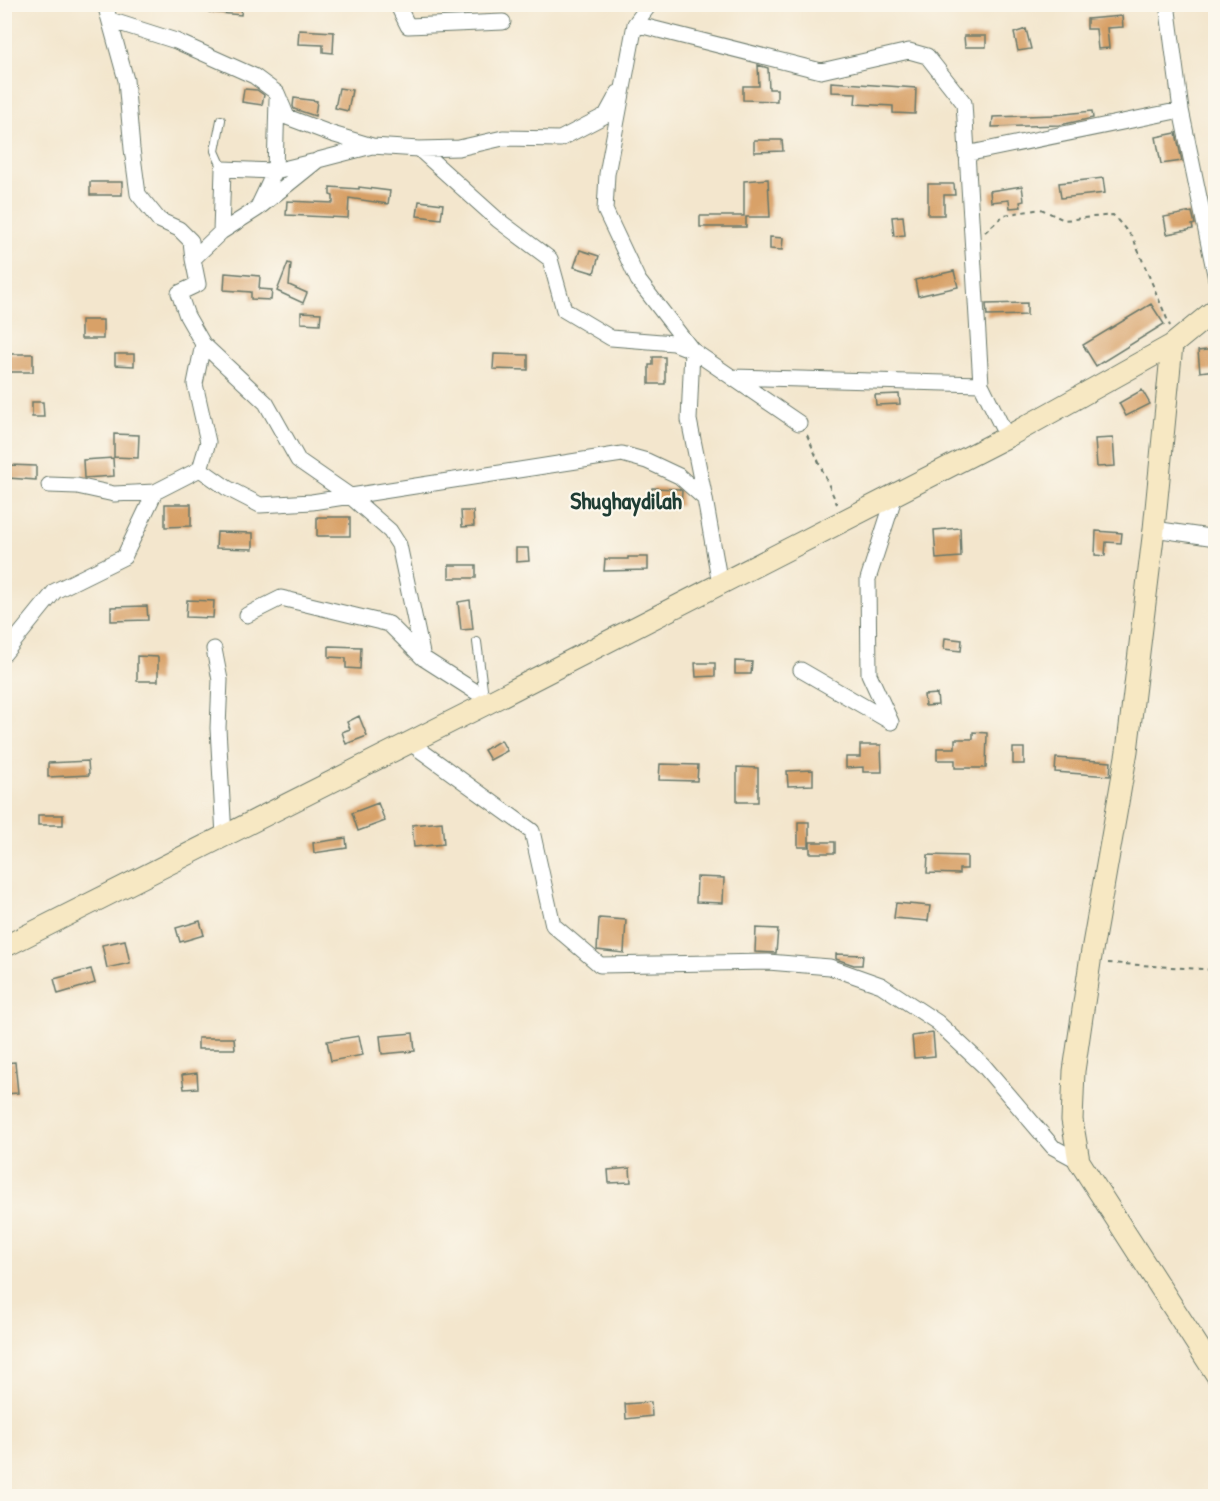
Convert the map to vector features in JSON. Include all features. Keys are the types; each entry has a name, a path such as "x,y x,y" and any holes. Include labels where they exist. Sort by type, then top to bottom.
{"street":[{"path":"105,4 126,80 138,194 159,220 179,229 191,241 198,284 179,293 187,316 203,344 266,403 298,460 350,496 390,531 399,545 423,658"},
{"path":"401,4 400,10 408,26 503,22"},
{"path":"650,4 635,24 607,174 605,210 638,280 692,350 688,420 720,584"},
{"path":"1168,11 1181,110 1215,279"},
{"path":"110,20 176,41 254,76 277,93 287,117 372,146 419,149 459,148 503,138 560,139 606,115 624,83"},
{"path":"635,24 821,71 909,51 927,56 964,103 981,384 1007,437"},
{"path":"257,209 275,171 277,93"},
{"path":"966,154 1181,110"},
{"path":"221,232 223,168 275,171 372,146"},
{"path":"419,149 498,220 550,259 564,310 611,338 674,343 692,350 799,423"},
{"path":"193,259 221,232 257,209 318,160"},
{"path":"4,946 1007,437 1174,343 1215,309"},
{"path":"1174,343 1127,752 1090,962 1074,1071 1072,1120 1079,1161 1215,1374"},
{"path":"49,485 77,486 114,494 155,492 200,469 208,442 195,384 203,344"},
{"path":"730,377 981,384"},
{"path":"200,469 227,488 260,505 312,502 622,454 647,461 679,476 705,499"},
{"path":"4,654 55,591 124,557 155,492"},
{"path":"801,670 891,722 869,674 868,579 895,495"},
{"path":"1154,529 1215,538"},
{"path":"248,615 281,598 389,624 423,658 484,701"},
{"path":"214,649 220,680 219,728 224,836"},
{"path":"409,742 532,831 553,925 600,965 768,962 830,967 881,984 937,1022 984,1066 1053,1147 1079,1161"}],"lane":[{"path":"221,120 215,151 223,168"},
{"path":"477,642 484,701"}],"path":[{"path":"972,244 1004,215 1041,209 1064,220 1113,215 1133,238 1174,343"},
{"path":"799,423 844,520"},
{"path":"1090,962 1215,970"}],"building":[{"path":"209,4 242,4 241,15 209,12"},
{"path":"1122,16 1123,27 1107,28 1109,48 1098,49 1096,29 1087,29 1087,19"},
{"path":"1026,29 1031,49 1018,51 1014,33"},
{"path":"299,30 334,32 333,53 323,52 323,45 298,44"},
{"path":"964,36 986,36 986,47 965,47"},
{"path":"758,65 768,68 769,89 777,89 777,101 743,100 743,86 759,86"},
{"path":"831,82 916,88 915,114 893,113 893,106 855,104 856,93 831,92"},
{"path":"339,88 352,90 348,111 335,108"},
{"path":"244,89 257,90 264,95 262,105 242,102"},
{"path":"294,98 317,101 315,116 294,109"},
{"path":"1092,111 1093,118 1060,125 992,127 993,117"},
{"path":"1176,133 1182,161 1161,164 1156,137"},
{"path":"754,140 782,140 783,151 754,152"},
{"path":"1103,178 1105,193 1061,198 1059,183"},
{"path":"768,179 770,217 746,217 746,227 700,227 700,216 744,216 744,181"},
{"path":"90,182 122,182 122,195 90,195"},
{"path":"928,184 954,184 955,195 944,195 944,215 928,215"},
{"path":"1022,186 1024,201 1020,202 1021,207 1010,208 1009,200 991,202 990,191"},
{"path":"330,187 359,189 359,187 390,191 388,204 349,198 348,218 286,215 287,201 333,203"},
{"path":"419,201 443,204 441,219 417,216"},
{"path":"1192,212 1195,224 1192,225 1193,229 1167,234 1164,217"},
{"path":"903,216 905,235 894,236 892,217"},
{"path":"770,237 783,238 782,250 770,249"},
{"path":"580,250 599,256 594,273 574,267"},
{"path":"288,263 291,264 289,285 307,293 303,303 277,291"},
{"path":"954,271 958,287 918,296 915,280"},
{"path":"225,273 260,276 259,289 272,290 271,300 251,299 251,292 224,290"},
{"path":"1027,303 1027,315 987,316 986,304"},
{"path":"1151,304 1164,324 1096,366 1083,345"},
{"path":"301,312 321,313 320,324 301,323"},
{"path":"81,320 103,320 103,339 81,339"},
{"path":"1215,349 1215,370 1200,372 1198,351"},
{"path":"4,354 33,354 33,372 4,372"},
{"path":"115,354 134,354 134,366 115,365"},
{"path":"494,354 528,355 528,370 493,369"},
{"path":"653,357 665,357 665,384 649,384 649,365 653,365"},
{"path":"1142,390 1150,404 1126,416 1119,403"},
{"path":"899,394 900,404 876,405 875,395"},
{"path":"32,402 43,402 44,417 32,417"},
{"path":"114,434 139,435 138,458 114,457"},
{"path":"1113,438 1115,466 1097,467 1095,439"},
{"path":"113,458 114,476 84,478 83,460"},
{"path":"8,465 36,466 36,480 8,478"},
{"path":"652,488 679,489 682,491 681,506 651,505"},
{"path":"165,504 191,504 191,526 165,527"},
{"path":"461,511 473,511 474,526 462,527"},
{"path":"317,517 350,517 350,536 317,536"},
{"path":"960,528 961,557 936,559 934,530"},
{"path":"1096,531 1122,533 1121,543 1106,542 1105,556 1095,555"},
{"path":"217,532 253,533 253,549 216,548"},
{"path":"516,548 528,548 529,561 516,562"},
{"path":"628,557 648,557 648,570 604,571 605,559 628,559"},
{"path":"449,565 476,565 476,578 449,578"},
{"path":"187,600 214,601 213,618 186,617"},
{"path":"470,600 473,629 461,630 458,602"},
{"path":"147,606 148,620 111,621 111,607"},
{"path":"945,638 962,640 961,651 944,649"},
{"path":"329,646 361,647 360,669 346,668 346,658 329,657"},
{"path":"137,656 158,657 158,681 137,681"},
{"path":"735,661 752,662 751,674 735,674"},
{"path":"695,663 715,663 715,676 696,677"},
{"path":"937,694 938,705 925,706 924,695"},
{"path":"359,716 367,736 346,744 342,732 350,729 347,722"},
{"path":"973,732 987,733 986,768 955,768 955,760 937,760 937,748 955,748 955,739 973,739"},
{"path":"501,740 507,751 490,760 484,750"},
{"path":"860,745 881,745 882,772 863,772 863,767 846,768 846,757 860,757"},
{"path":"1013,748 1024,748 1024,764 1013,764"},
{"path":"1056,758 1111,762 1110,776 1055,772"},
{"path":"88,761 89,775 48,777 48,763"},
{"path":"660,764 698,765 697,781 659,780"},
{"path":"737,767 758,768 758,802 737,802"},
{"path":"813,770 813,785 788,786 787,771"},
{"path":"378,803 385,821 358,831 352,813"},
{"path":"38,815 63,815 63,825 38,825"},
{"path":"442,822 444,844 414,847 412,825"},
{"path":"798,822 809,822 809,847 798,847"},
{"path":"346,838 347,848 314,853 313,843"},
{"path":"810,842 835,842 835,853 810,853"},
{"path":"928,855 967,856 967,869 959,869 959,874 927,873"},
{"path":"697,877 724,878 723,903 696,902"},
{"path":"896,903 930,906 928,921 894,918"},
{"path":"599,918 626,920 624,953 597,950"},
{"path":"200,921 204,935 180,942 176,928"},
{"path":"756,928 778,929 776,953 755,952"},
{"path":"125,940 130,963 107,968 102,945"},
{"path":"836,954 863,955 862,965 836,959"},
{"path":"91,969 95,983 58,994 54,979"},
{"path":"413,1033 415,1051 382,1054 380,1036"},
{"path":"933,1033 935,1056 914,1058 912,1036"},
{"path":"359,1036 363,1055 331,1061 327,1041"},
{"path":"198,1038 234,1038 235,1049 198,1049"},
{"path":"15,1062 18,1093 4,1094 4,1063"},
{"path":"197,1073 198,1088 184,1089 182,1075"},
{"path":"630,1168 631,1182 609,1183 608,1170"},
{"path":"651,1402 652,1416 626,1419 625,1404"}],"district":[{"name":"Shughaydilah","path":"626,500"}]}
